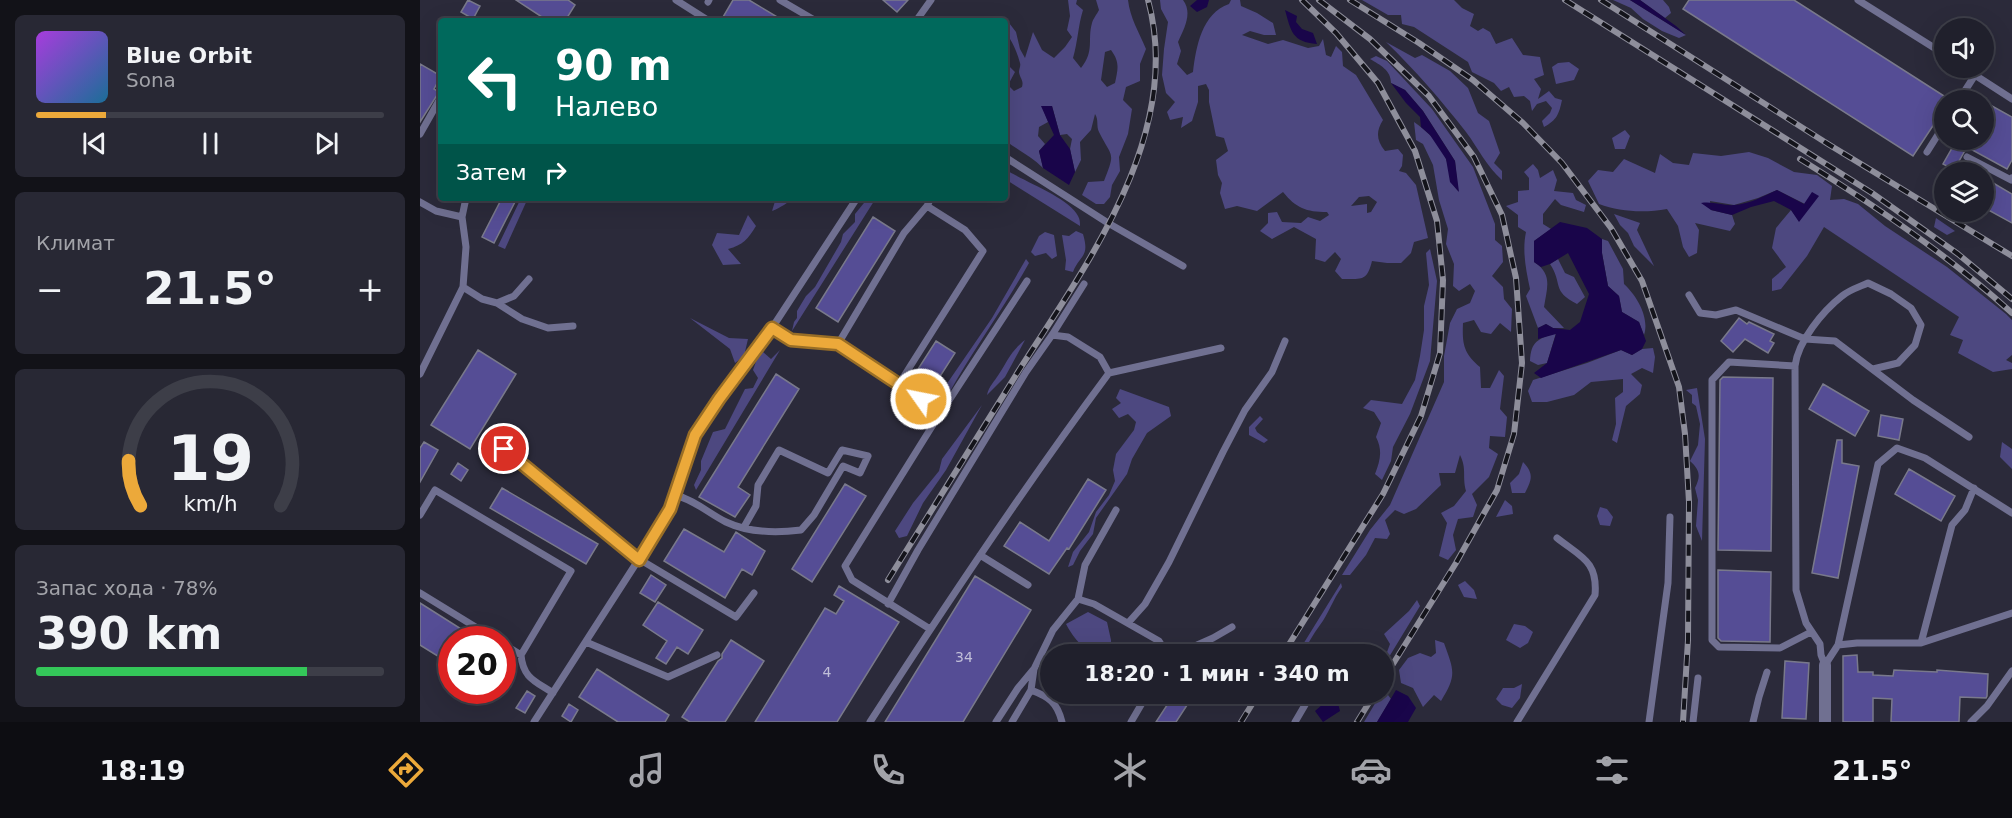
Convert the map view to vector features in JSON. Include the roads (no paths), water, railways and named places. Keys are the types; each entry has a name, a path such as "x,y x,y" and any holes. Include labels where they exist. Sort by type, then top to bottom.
{"street":[{"path":"1825,665 1825,722"}],"lane":[{"path":"676,0 704,18"},
{"path":"780,0 792,3 811,18"},
{"path":"918,18 931,0"},
{"path":"1858,0 1934,48"},
{"path":"800,18 803,13"},
{"path":"1980,78 2012,99"},
{"path":"420,134 438,103"},
{"path":"1927,153 1934,141"},
{"path":"1967,157 2011,180 2012,178"},
{"path":"1008,159 1108,223 1183,266"},
{"path":"420,374 463,287 466,247 462,217 465,201"},
{"path":"534,722 664,520 695,435 772,328 855,201"},
{"path":"838,344 904,233 930,201"},
{"path":"420,202 436,211 462,217"},
{"path":"898,384 983,251 965,230 927,206"},
{"path":"497,303 514,296 529,279"},
{"path":"930,629 852,580 844,566 1027,281"},
{"path":"1825,665 1820,644 1806,623 1796,590 1796,354 1823,314 1844,294 1868,283 1891,294 1911,308 1921,325 1916,345 1898,363 1873,369"},
{"path":"888,604 918,550 1026,372 1084,284"},
{"path":"463,287 482,299 497,303 522,319 548,328 573,326"},
{"path":"1689,295 1700,313 1716,315 1736,309 1805,339 1835,341 1913,400 1969,437"},
{"path":"772,328 791,340 838,344 921,399"},
{"path":"1052,335 1068,337 1100,357 1109,373"},
{"path":"1128,623 1145,604 1169,562 1228,441 1245,410 1272,372 1285,341"},
{"path":"870,722 980,555 1109,373 1221,348"},
{"path":"1795,366 1729,362 1713,380 1712,640 1719,647 1780,648 1811,632"},
{"path":"1825,665 1838,645 1878,464 1897,448 1925,458 2012,513"},
{"path":"504,449 639,560 736,617 754,593"},
{"path":"675,495 694,501 728,523 744,527 775,534 801,530 814,515 843,466 860,473 868,456 842,450 828,472 779,450 758,484 756,506 744,527"},
{"path":"1921,643 1952,525 1965,510 1974,488"},
{"path":"420,514 435,490 571,571 521,655 522,668 529,678 553,693"},
{"path":"996,722 1018,688 1034,669 1053,630 1078,599 1085,565 1116,510"},
{"path":"1649,722 1668,583 1670,517"},
{"path":"1517,722 1595,595 1596,580 1590,563 1557,538"},
{"path":"980,555 1028,585"},
{"path":"420,593 474,626"},
{"path":"1078,599 1094,604 1161,644"},
{"path":"1838,645 1921,643 2012,614"},
{"path":"1200,644 1232,627"},
{"path":"586,642 668,677 717,656"},
{"path":"516,652 521,655"},
{"path":"1011,722 1031,690 1034,669"},
{"path":"1971,722 1987,706 2012,671"},
{"path":"1754,722 1767,672"},
{"path":"1693,722 1698,678"},
{"path":"1031,690 1049,697 1060,714 1062,722"},
{"path":"1131,722 1142,704"},
{"path":"1295,722 1306,704"}],"railway":[{"path":"888,580 1071,290 1121,198 1140,150 1153,100 1156,50 1148,0"},
{"path":"1289,644 1383,494 1421,416 1440,353 1443,280 1437,221 1415,151 1378,83 1336,33 1302,0"},
{"path":"1319,0 1370,39 1429,96 1474,157 1502,215 1516,278 1522,363 1514,434 1497,490 1456,563 1394,662"},
{"path":"1350,0 1473,80 1523,123 1562,163 1611,228 1642,281 1679,387 1685,434 1689,502 1688,640 1683,722"},
{"path":"1565,0 1872,193 1958,254 2012,299"},
{"path":"1601,0 1828,144 2012,256"},
{"path":"1800,159 1909,231 2012,313"},
{"path":"1241,722 1252,704"},
{"path":"1357,722 1368,704"}]}
